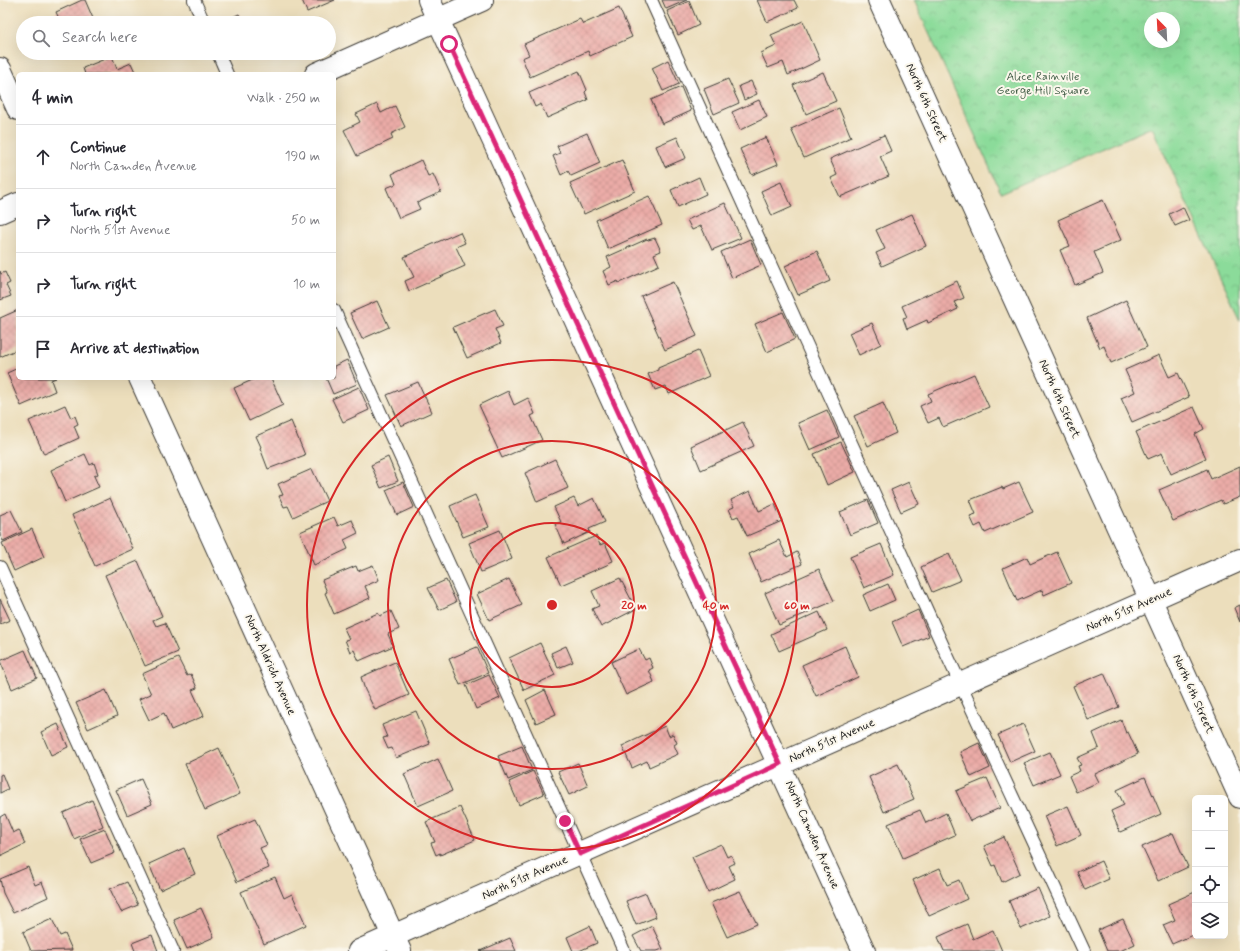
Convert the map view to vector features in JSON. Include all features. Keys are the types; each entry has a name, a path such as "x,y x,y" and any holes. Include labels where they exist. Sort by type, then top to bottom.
{"street":[{"name":"North Camden Avenue","path":"429,0 780,764 864,951"},
{"path":"321,72 482,0"},
{"name":"North 6th Street","path":"879,0 1240,797"},
{"path":"0,69 16,105"},
{"path":"0,212 16,205"},
{"name":"North Aldrich Avenue","path":"141,380 396,944"},
{"name":"North 51st Avenue","path":"359,951 396,944 580,854 1240,560"}],"lane":[{"path":"194,0 201,16"},
{"path":"651,0 960,684 1084,951"},
{"path":"221,60 226,72"},
{"path":"336,314 624,951"},
{"path":"0,567 173,951"}],"green space":[{"name":"Alice Rainville George Hill Square","path":"914,0 1240,0 1240,320 1152,127 1001,193"}],"building":[{"path":"85,0 92,16 58,16 56,12"},
{"path":"302,0 335,0 307,12"},
{"path":"662,0 687,0 666,9"},
{"path":"757,0 794,0 798,8 767,22"},
{"path":"689,1 699,25 678,35 667,11"},
{"path":"619,8 632,37 590,56 588,51 530,77 522,58 529,55 524,44 580,19 583,24"},
{"path":"803,21 820,60 788,75 783,62 768,68 761,53 776,46 771,35"},
{"path":"102,60 114,60 117,69 131,63 135,72 84,72 83,68"},
{"path":"668,60 679,84 663,91 652,68"},
{"path":"579,71 587,90 585,92 588,100 547,118 541,104 535,107 529,93"},
{"path":"823,72 836,101 806,114 793,85"},
{"path":"728,79 739,103 714,114 704,89"},
{"path":"751,81 757,94 744,100 739,86"},
{"path":"681,87 691,111 662,124 651,100"},
{"path":"759,100 767,117 740,130 732,112"},
{"path":"377,104 381,113 395,106 405,127 391,134 393,139 357,156 344,130 360,122 356,114"},
{"path":"839,108 851,137 804,158 791,129"},
{"path":"587,133 600,163 571,176 568,171 561,175 553,156 560,153 557,146"},
{"path":"884,135 891,151 880,156 889,176 840,197 831,178 837,175 830,159"},
{"path":"677,137 686,158 665,167 656,146"},
{"path":"766,137 778,164 752,175 740,149"},
{"path":"421,160 428,176 433,174 441,192 417,203 420,209 399,218 386,188 396,184 392,174"},
{"path":"622,160 635,191 584,214 570,183"},
{"path":"699,177 706,194 678,207 671,190"},
{"path":"781,182 792,207 772,216 761,191"},
{"path":"649,196 662,225 608,249 596,220"},
{"path":"1103,200 1121,240 1094,252 1103,273 1075,285 1060,250 1070,246 1058,220"},
{"path":"725,203 741,238 712,250 701,226 692,230 687,220"},
{"path":"1183,207 1189,220 1175,226 1169,214"},
{"path":"912,214 926,246 882,266 876,253 885,249 876,230"},
{"path":"460,232 465,243 456,247 465,266 409,291 405,281 414,277 404,257"},
{"path":"655,238 661,251 654,254 659,265 619,283 618,281 609,285 603,271 611,267 607,257 647,239"},
{"path":"750,239 761,265 732,278 721,252"},
{"path":"817,251 830,281 798,295 785,266"},
{"path":"0,271 1,274 5,272 10,283 6,285 11,296 0,300"},
{"path":"957,281 964,298 954,302 958,309 928,323 927,320 907,329 903,318 907,317 902,306"},
{"path":"673,282 697,336 665,350 641,296"},
{"path":"1126,300 1147,347 1111,363 1104,346 1100,348 1087,318"},
{"path":"377,301 389,327 362,339 350,313"},
{"path":"495,309 503,326 495,329 501,343 467,358 453,327"},
{"path":"16,311 16,350 0,357 0,318"},
{"path":"783,312 795,339 767,352 755,324"},
{"path":"872,323 881,344 859,355 849,333"},
{"path":"698,351 709,376 669,394 666,386 655,390 648,374 658,370 658,368"},
{"path":"1159,355 1169,377 1178,373 1189,397 1132,422 1121,398 1135,392 1125,370"},
{"path":"347,360 357,384 333,394 327,380 336,380 336,365"},
{"path":"16,369 16,380 51,380 55,391 21,406 7,373"},
{"path":"974,374 989,407 943,427 939,418 928,423 920,406 931,401 928,394"},
{"path":"252,380 272,380 283,405 249,421 234,388"},
{"path":"418,382 432,412 401,426 387,395"},
{"path":"359,387 369,410 343,422 332,399"},
{"path":"508,391 514,405 528,398 535,414 531,416 542,440 502,458 479,405"},
{"path":"883,403 896,433 868,446 854,416"},
{"path":"65,405 71,418 75,416 78,424 74,426 79,438 44,454 29,421"},
{"path":"1194,407 1204,429 1195,434 1206,458 1171,474 1162,453 1148,459 1136,432"},
{"path":"827,410 839,437 810,450 798,423"},
{"path":"291,421 305,455 268,469 256,436"},
{"path":"743,422 754,446 701,470 691,446"},
{"path":"841,442 855,472 827,485 814,454"},
{"path":"85,454 90,465 94,463 98,474 94,476 99,487 65,502 51,470"},
{"path":"388,457 398,481 381,488 371,465"},
{"path":"555,459 568,488 537,502 525,473"},
{"path":"1240,466 1240,497 1223,504 1221,500 1173,521 1159,490 1207,469 1211,479"},
{"path":"312,469 327,501 293,517 288,506 284,507 279,496 283,495 278,484"},
{"path":"403,482 414,507 397,515 386,490"},
{"path":"909,482 919,504 901,512 891,490"},
{"path":"1019,482 1033,512 985,533 981,524 975,527 970,516 976,514 970,500"},
{"path":"750,491 759,511 775,504 782,521 747,536 738,516 733,518 729,509 734,507 731,500"},
{"path":"475,495 489,527 463,537 450,506"},
{"path":"110,498 133,549 95,566 72,515"},
{"path":"574,498 578,506 594,498 605,522 589,529 590,532 564,544 555,524 561,522 554,507"},
{"path":"868,500 878,523 850,535 840,512"},
{"path":"11,510 22,532 3,541 0,535 0,515"},
{"path":"334,517 338,526 352,520 358,533 344,540 348,549 314,565 300,532"},
{"path":"32,529 44,557 14,571 2,543"},
{"path":"500,530 512,559 481,572 469,543"},
{"path":"596,536 600,545 605,543 613,561 561,585 548,557"},
{"path":"779,540 787,557 797,552 802,564 761,582 749,554"},
{"path":"881,544 894,575 864,588 850,557"},
{"path":"1057,552 1071,583 1044,595 1042,590 1017,601 1003,568 1027,557 1030,564"},
{"path":"949,554 961,580 932,592 921,567"},
{"path":"138,561 162,616 153,620 156,626 165,623 178,652 145,666 105,575"},
{"path":"373,565 379,580 365,586 370,598 334,614 325,593 327,592 322,580 356,566 358,571"},
{"path":"819,569 834,601 779,625 765,593"},
{"path":"620,578 636,609 601,627 592,609 599,606 592,591"},
{"path":"509,579 522,605 489,620 477,594"},
{"path":"446,580 456,602 439,610 428,588"},
{"path":"888,584 895,600 870,611 863,595"},
{"path":"0,599 10,620 0,624"},
{"path":"1240,605 1240,622 1234,608"},
{"path":"918,610 929,636 903,647 892,622"},
{"path":"391,611 399,629 388,634 393,646 359,661 354,650 350,652 345,640 349,639 344,628 378,613 380,616"},
{"path":"819,612 827,630 779,651 771,634"},
{"path":"540,643 555,675 524,690 509,658"},
{"path":"566,646 573,662 558,668 551,653"},
{"path":"845,646 858,677 816,696 802,665"},
{"path":"477,647 488,673 460,685 449,659"},
{"path":"639,649 645,660 649,658 653,668 649,670 654,682 626,695 611,662"},
{"path":"25,650 37,678 12,689 0,661"},
{"path":"178,658 187,676 191,674 197,688 192,690 204,716 171,730 164,713 149,720 139,699 151,694 142,674"},
{"path":"395,662 409,695 375,710 365,690 361,677"},
{"path":"1104,673 1119,707 1088,720 1073,686"},
{"path":"489,675 500,698 476,709 466,685"},
{"path":"106,690 117,716 88,729 76,703"},
{"path":"545,690 556,714 536,723 526,700"},
{"path":"416,711 430,744 396,758 392,748 388,749 383,738 387,737 382,725"},
{"path":"1121,720 1126,733 1128,732 1138,754 1095,774 1099,782 1076,792 1069,776 1080,771 1078,766 1081,765 1077,758 1099,748 1093,733"},
{"path":"58,724 68,747 51,755 41,732"},
{"path":"1023,724 1035,751 1010,762 998,735"},
{"path":"665,726 669,736 673,734 677,743 674,745 678,754 649,767 647,761 632,768 622,746"},
{"path":"979,743 990,768 971,777 960,752"},
{"path":"522,746 532,770 508,780 498,756"},
{"path":"219,748 240,794 205,810 185,764"},
{"path":"1050,752 1060,774 1034,785 1024,763"},
{"path":"438,759 452,791 418,806 404,774"},
{"path":"578,763 588,786 569,795 558,772"},
{"path":"898,764 914,799 884,812 869,777"},
{"path":"533,771 544,794 519,805 509,782"},
{"path":"2,774 8,789 0,793 0,775"},
{"path":"1145,777 1161,814 1120,832 1111,811 1124,805 1117,790"},
{"path":"987,778 1000,808 970,821 956,791"},
{"path":"141,779 152,804 127,815 116,790"},
{"path":"92,800 103,826 74,839 63,813"},
{"path":"1068,806 1081,835 1057,846 1044,816"},
{"path":"460,807 475,840 440,855 440,853 436,855 431,843 435,842 426,822"},
{"path":"920,810 926,823 946,813 955,835 903,858 888,824"},
{"path":"5,814 13,833 19,830 25,844 0,856 0,817"},
{"path":"255,819 267,845 260,848 269,868 237,882 217,836"},
{"path":"105,829 115,853 91,863 80,839"},
{"path":"1173,833 1188,867 1158,881 1142,847"},
{"path":"1004,837 1020,873 1002,882 995,865 993,866 984,846"},
{"path":"721,844 727,857 731,855 735,863 729,866 735,879 708,892 692,857"},
{"path":"184,848 195,874 160,890 149,864"},
{"path":"1101,861 1109,879 1085,890 1077,872"},
{"path":"28,867 35,885 42,882 48,897 13,913 3,893 0,879"},
{"path":"940,868 947,885 959,880 967,899 929,916 913,880"},
{"path":"275,877 284,898 292,894 306,925 264,944 241,892"},
{"path":"127,882 138,905 121,912 110,889"},
{"path":"1038,888 1050,916 1021,929 1009,901"},
{"path":"740,891 757,924 727,937 711,903"},
{"path":"646,893 656,917 636,925 626,901"},
{"path":"1192,893 1192,935 1172,944 1163,925 1175,920 1168,904"},
{"path":"201,908 214,937 187,949 174,920"},
{"path":"52,919 60,936 65,934 72,950 31,951 23,932"},
{"path":"1123,919 1135,944 1120,951 1107,951 1098,930"},
{"path":"967,924 973,939 993,930 1002,951 944,951 938,937"},
{"path":"590,926 597,943 579,951 573,951 567,937"},
{"path":"652,926 663,949 657,951 641,951 633,936"},
{"path":"152,935 158,951 135,951 132,943"},
{"path":"510,938 516,951 480,951"}],"route":[{"path":"449,44 780,764 580,854 565,821"}]}
